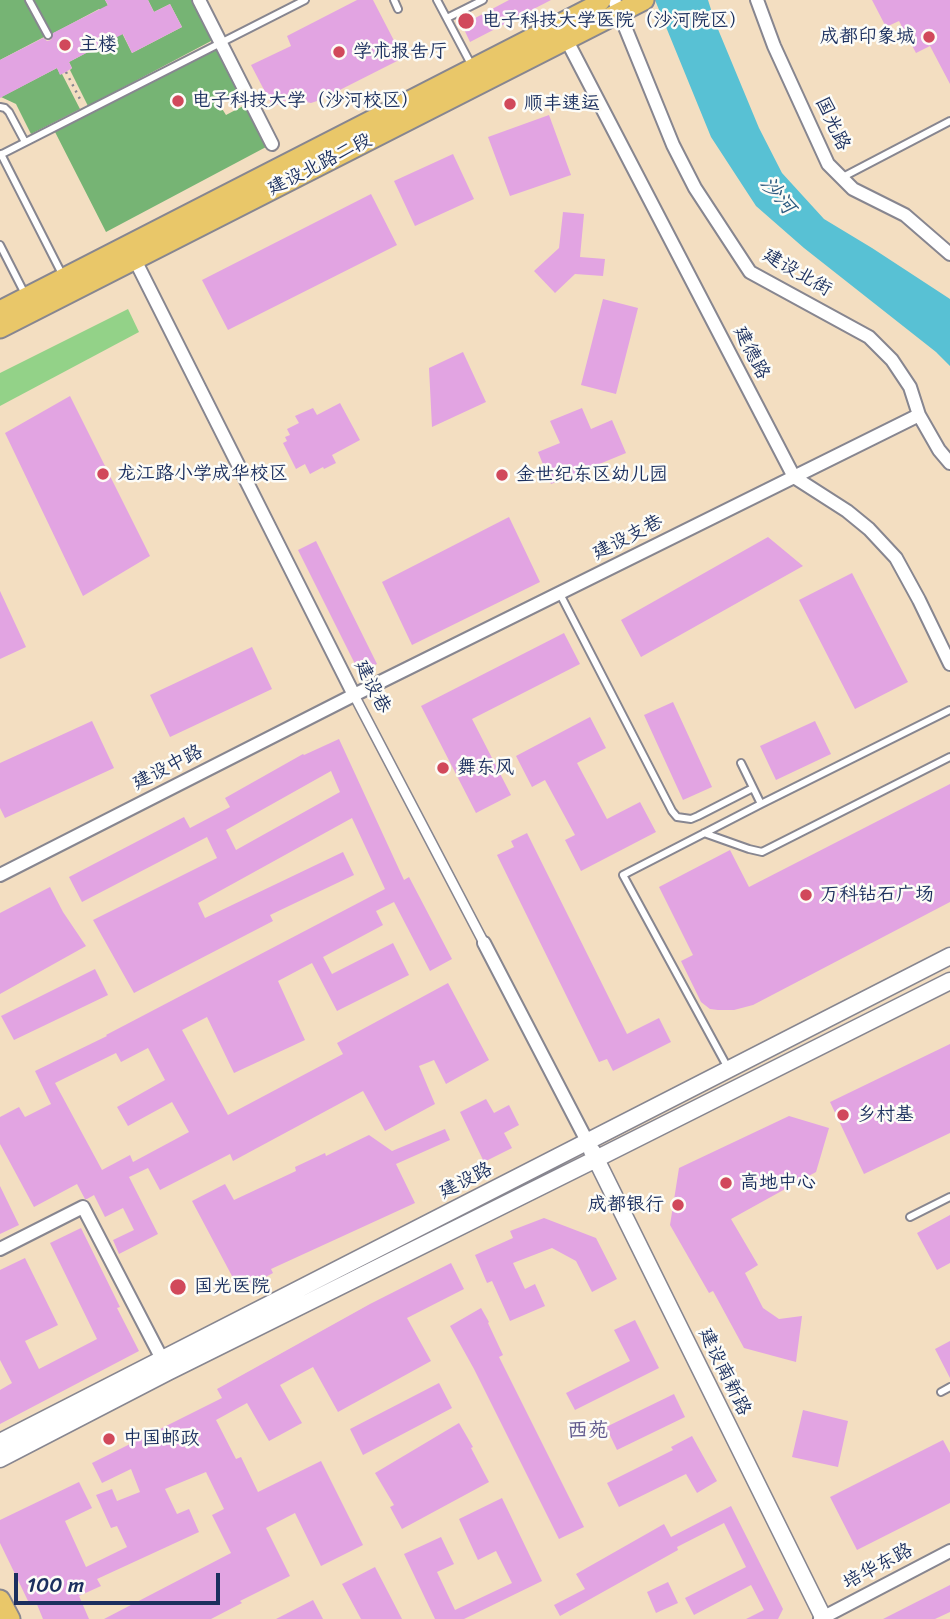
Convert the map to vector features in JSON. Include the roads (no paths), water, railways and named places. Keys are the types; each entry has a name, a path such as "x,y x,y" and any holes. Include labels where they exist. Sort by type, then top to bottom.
{"main road":[{"name":"建设北路二段","path":"0,328 131,252 473,68 563,32 601,0"},
{"name":"建设北路二段","path":"0,311 64,278 131,252 563,32 617,7 642,1"},
{"path":"0,1600 10,1619"}],"street":[{"path":"199,0 272,144"},
{"name":"国光路","path":"757,0 774,46 828,164 853,189 905,215 950,254"},
{"name":"建设北街","path":"617,7 673,145 695,188 750,272 869,337 892,360 910,387 919,415 950,464"},
{"name":"建德路","path":"563,32 794,477 847,511 869,529 896,558 950,664"},
{"name":"建设巷","path":"131,252 354,695 587,1143"},
{"name":"建设支巷","path":"354,695 919,415"},
{"name":"建设中路","path":"0,875 354,695"},
{"name":"建设路","path":"0,1442 950,956"},
{"name":"建设路","path":"0,1459 168,1372 950,981"},
{"name":"建设南新路","path":"587,1143 822,1618"},
{"path":"0,1249 83,1207 162,1359"},
{"name":"培华东路","path":"822,1618 950,1551"}],"lane":[{"path":"29,0 48,36"},
{"path":"64,278 1,155 305,0"},
{"path":"394,0 398,9"},
{"path":"437,0 473,68"},
{"path":"447,18 483,0"},
{"path":"0,107 9,112 25,142"},
{"path":"841,178 950,121"},
{"path":"0,244 27,297"},
{"path":"560,594 677,817 691,819 752,788"},
{"path":"729,1070 623,876 950,710"},
{"path":"704,833 762,852 950,757"},
{"path":"741,763 761,804"},
{"path":"910,1217 950,1198"},
{"path":"941,1392 950,1387"}],"water":[{"name":"沙河","path":"655,0 708,0 759,128 782,173 824,219 950,299 950,366 756,206 711,137"}],"place":[{"name":"电子科技大学医院（沙河院区）","path":"466,21"},
{"name":"成都印象城","path":"929,37"},
{"name":"主楼","path":"65,45"},
{"name":"学术报告厅","path":"339,52"},
{"name":"电子科技大学（沙河校区）","path":"178,101"},
{"name":"顺丰速运","path":"510,104"},
{"name":"龙江路小学成华校区","path":"103,474"},
{"name":"金世纪东区幼儿园","path":"502,475"},
{"name":"舞东风","path":"443,768"},
{"name":"万科钻石广场","path":"806,895"},
{"name":"乡村基","path":"843,1115"},
{"name":"高地中心","path":"726,1183"},
{"name":"成都银行","path":"678,1205"},
{"name":"国光医院","path":"178,1287"},
{"name":"中国邮政","path":"109,1439"}],"district":[{"name":"西苑","path":"588,1432"}]}
